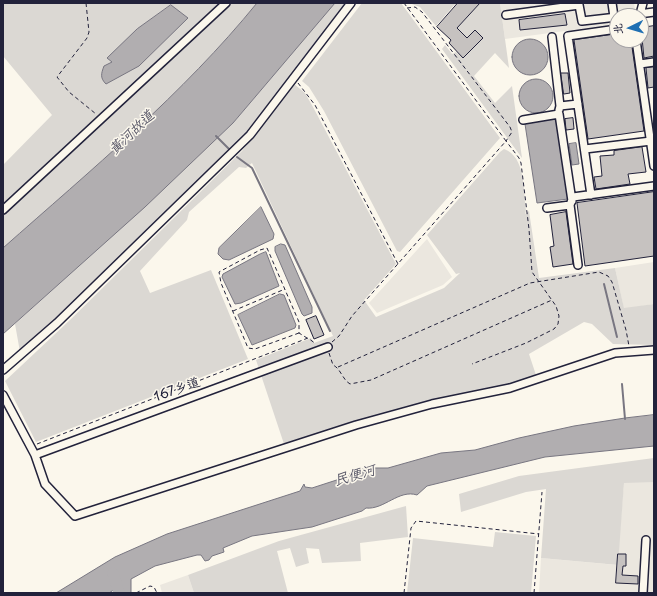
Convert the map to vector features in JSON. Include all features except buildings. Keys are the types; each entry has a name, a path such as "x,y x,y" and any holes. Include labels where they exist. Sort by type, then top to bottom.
{"street":[{"path":"3,210 226,3"},
{"path":"3,370 57,323 237,149 250,135 351,3"},
{"path":"506,15 579,5 582,21 609,18"},
{"path":"591,195 568,36 609,30"},
{"path":"552,37 560,106 559,114 578,265"},
{"path":"637,48 654,166"},
{"path":"640,64 654,62"},
{"path":"560,106 578,104"},
{"path":"523,120 559,114"},
{"path":"585,149 652,144"},
{"path":"571,203 573,197 654,186"},
{"path":"547,208 571,203"},
{"name":"167乡道","path":"35,455 328,347"},
{"path":"3,395 35,455 45,484 75,516 356,425 432,404 510,388 614,353 654,350"},
{"path":"643,593 646,540"}],"path":[{"path":"86,3 89,32 87,38 57,77 69,92 102,117"},
{"path":"404,3 521,163 529,229 532,272 534,277 540,282 552,300 559,316 558,324 554,329 526,343 472,364"},
{"path":"407,8 415,7 422,12 510,127 512,132 506,141 352,316 339,336 328,347 333,365 337,367 342,376 350,384 371,380 552,300"},
{"path":"293,79 304,88 315,105 399,264"},
{"path":"299,333 299,322 269,250 263,248 219,272 219,278 248,348 255,349 299,333 308,338 320,350"},
{"path":"337,367 516,288 540,282 599,272 608,276 626,330 629,351"},
{"path":"232,311 285,289"},
{"path":"31,447 308,338"},
{"path":"534,593 542,492"},
{"path":"404,593 411,528 416,521 539,534"},
{"path":"136,593 150,586 154,587 157,593"}],"shaded area":[{"path":"3,3 257,3 198,69 167,100 103,160 3,248 3,165 52,115 3,56"},
{"path":"334,3 347,3 245,136 62,315 20,352 15,324 233,123"},
{"path":"362,3 401,3 500,138 400,252 397,251 324,111 309,87 302,81"},
{"path":"409,3 456,3 436,26 420,7"},
{"path":"480,3 500,3 509,68 495,53 474,76 495,103 512,86 522,158 442,49 445,45 452,54 456,52 463,58 482,38 475,30 467,38 457,28"},
{"path":"500,3 634,3 635,8 609,8 609,25 505,39"},
{"path":"294,84 305,93 313,107 396,264 364,300 376,317 444,288 460,273 456,274 427,235 504,149 511,153 520,167 524,184 525,214 529,211 539,278 615,268 624,308 654,304 654,345 613,344 592,324 584,322 529,354 536,375 511,384 420,403 284,444 256,360 311,338 314,343 333,336 252,163 246,168 239,167 189,212 187,220 140,271 150,293 211,270 248,359 36,442 5,381 70,320 242,151"},
{"path":"427,239 452,277 443,285 377,313 369,303"},
{"path":"654,262 654,304 624,309 615,268"},
{"path":"654,458 654,482 624,483 618,565 541,558 546,489 526,492 461,512 459,494 519,476"},
{"path":"624,482 654,482 654,593 539,593 541,558 617,565"},
{"path":"406,506 408,537 360,543 361,561 322,563 319,549 306,548 309,563 296,567 290,548 277,551 288,593 194,593 188,575 279,541"},
{"path":"495,532 536,536 531,593 407,593 413,538 493,547"},
{"path":"188,575 194,593 162,593 160,585"}],"water":[{"name":"黄河故道","path":"257,3 335,3 233,123 145,207 3,334 3,248 103,160 167,100 198,69"},
{"path":"171,5 188,18 139,66 106,84 102,78 102,71 104,66 112,62 107,58 137,29"},
{"path":"530,39 540,42 545,47 548,57 545,67 540,72 530,75 520,72 515,67 512,57 515,47 520,42"},
{"path":"533,79 539,79 548,84 552,90 552,102 548,108 539,113 533,113 524,108 519,99 519,93 524,84"},
{"path":"556,119 568,199 537,203 525,124"},
{"path":"576,143 579,164 572,165 569,144"},
{"path":"261,207 274,234 273,239 229,260 223,259 218,254 219,248"},
{"path":"281,244 285,245 312,307 312,313 304,316 302,314 275,251 275,247"},
{"path":"266,252 279,286 241,303 235,304 222,277 223,274"},
{"path":"280,294 284,295 296,325 295,328 252,345 238,315"},
{"name":"民便河","path":"654,415 654,446 545,457 427,486 417,495 404,495 379,506 366,508 362,511 312,527 252,536 223,548 224,552 212,556 209,560 205,561 201,555 197,555 155,566 131,579 131,593 122,593 121,585 109,593 56,593 115,557 167,534 300,491 304,484 305,487 312,488 349,476 350,473 366,468 388,468 441,453 475,450 519,438 574,426"}],"waterway":[{"path":"216,136 229,149"},
{"path":"237,157 252,168 330,331"},
{"path":"604,284 617,337"},
{"path":"622,384 625,419"},
{"path":"113,573 119,593"}]}
